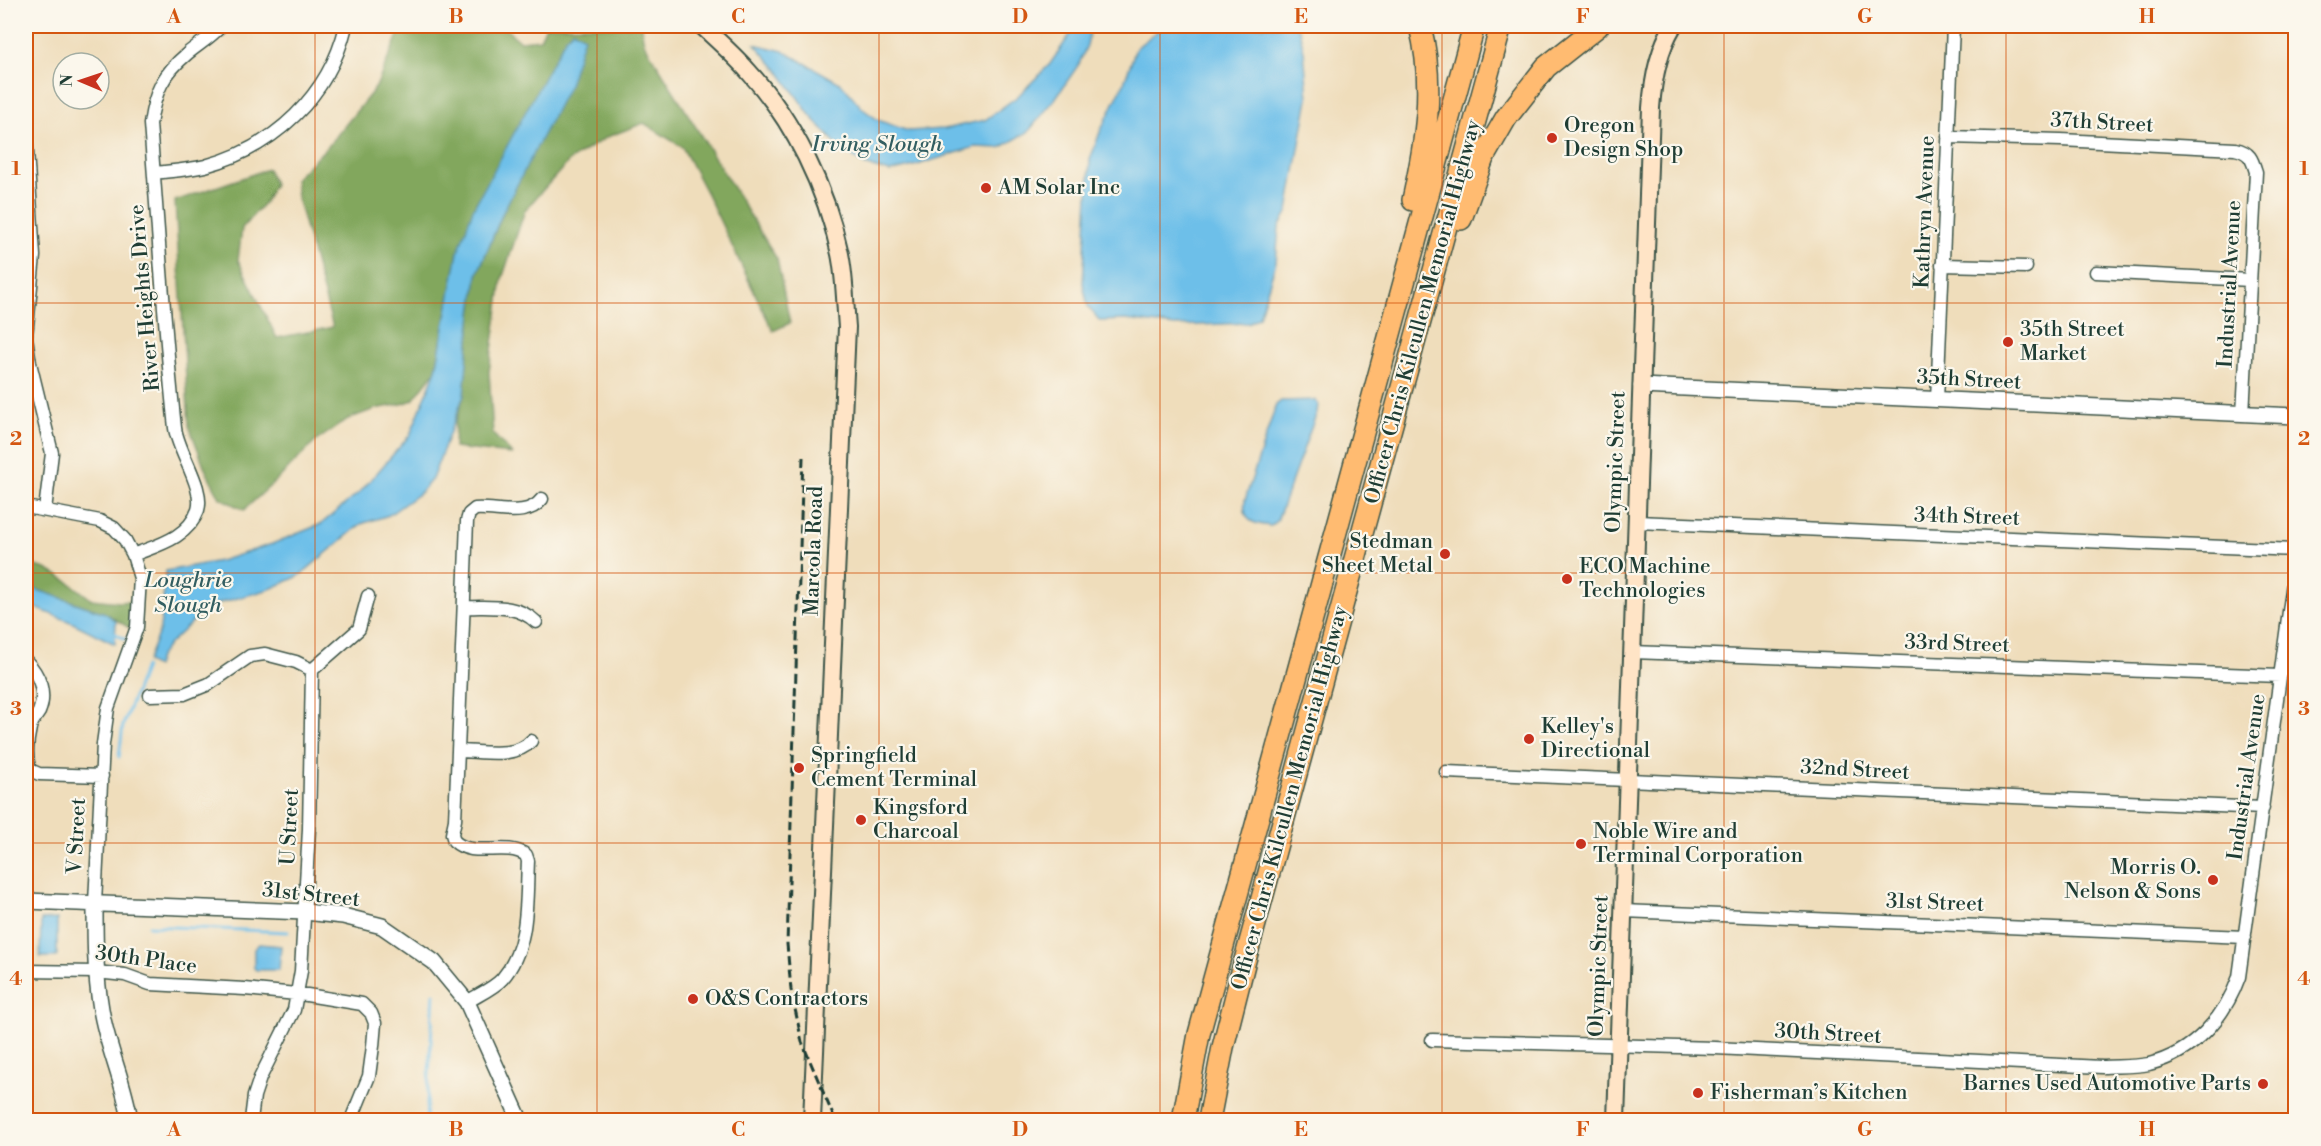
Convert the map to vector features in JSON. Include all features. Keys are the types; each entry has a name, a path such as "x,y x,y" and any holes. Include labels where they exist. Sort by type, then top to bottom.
{"highway":[{"path":"1377,382 1427,129 1428,67 1420,26"},
{"name":"Officer Chris Kilcullen Memorial Highway","path":"1183,1120 1199,1034 1474,26"},
{"name":"Officer Chris Kilcullen Memorial Highway","path":"1209,1120 1223,1047 1244,964 1501,26"},
{"path":"1412,352 1484,158 1506,118 1546,67 1598,26"}],"main road":[{"name":"Marcola Road","path":"702,26 749,71 780,111 806,157 830,215 841,256 847,327 812,1120"},
{"name":"Olympic Street","path":"1617,1120 1652,88 1662,48 1673,26"}],"street":[{"name":"River Heights Drive","path":"134,555 172,540 190,525 199,508 196,487 175,431 150,124 155,97 169,72 221,26"},
{"path":"154,173 204,166 236,155 279,131 299,113 318,89 333,62 346,26"},
{"name":"Kathryn Avenue","path":"1937,400 1953,26"},
{"path":"26,136 34,256 26,337 52,453 45,510"},
{"name":"37th Street","path":"1948,137 2235,149 2245,151 2252,157"},
{"name":"Industrial Avenue","path":"2243,414 2256,172 2252,157"},
{"path":"1942,265 2026,267"},
{"path":"2096,272 2250,280"},
{"name":"35th Street","path":"1641,386 2295,416"},
{"path":"467,1002 501,980 515,961 524,931 528,861 526,855 516,850 465,848 454,841 452,834 455,820 467,520 469,514 475,509 525,510 537,505 542,499"},
{"path":"26,507 100,521 114,528 134,555"},
{"name":"34th Street","path":"1637,522 2295,550"},
{"name":"V Street","path":"130,1120 126,1092 101,1010 96,972 95,903 108,708 137,627 140,578 134,555"},
{"name":"Industrial Avenue","path":"2211,1027 2222,1013 2239,977 2295,560"},
{"path":"150,695 184,694 209,684 250,656 265,654 296,662 312,670 359,629 368,596"},
{"path":"464,608 513,609 523,612 536,622"},
{"name":"33rd Street","path":"1632,652 2280,676"},
{"path":"26,661 39,678 42,696 40,710 30,727 28,756 30,770 39,774 102,776"},
{"name":"U Street","path":"251,1120 254,1096 260,1078 294,1010 302,959 312,766 312,670"},
{"path":"458,751 511,752 520,750 531,741"},
{"name":"32nd Street","path":"1446,772 2263,808"},
{"name":"31st Street","path":"26,901 305,912 343,916 382,926 434,962 467,1002 520,1120"},
{"name":"31st Street","path":"1623,911 2245,937"},
{"name":"30th Place","path":"26,971 96,972 124,975 150,984 296,993 362,1004 371,1013 375,1023 369,1076 351,1120"},
{"name":"30th Street","path":"1432,1040 1715,1048 2127,1066 2148,1064 2167,1057 2187,1047 2211,1027"}],"green space":[{"path":"402,26 502,26 520,41 540,39 546,26 641,26 644,43 777,259 790,323 773,331 682,147 644,123 607,137 570,160 525,210 502,279 489,372 493,434 512,454 454,448 455,423 464,395 477,275 503,212 458,252 436,370 413,400 375,409 348,419 316,441 244,510 220,498 206,471 189,426 175,201 268,169 274,184 265,202 242,228 238,260 277,338 333,327 297,197 295,179 330,144 376,87"},
{"path":"26,563 46,569 66,580 91,599 131,601 131,629 105,613 26,586"}],"water":[{"name":"Irving Slough","path":"1076,26 1091,26 1087,45 1079,64 1028,132 1000,148 975,147 890,172 864,165 838,146 810,115 778,70 755,44 783,51 842,84 863,109 878,120 908,131 944,129 985,120 1018,96 1050,64"},
{"path":"1170,26 1294,26 1299,30 1304,51 1308,98 1288,211 1279,227 1276,262 1259,317 1248,323 1175,326 1126,320 1100,321 1088,307 1083,284 1090,160 1100,132 1124,83 1136,48 1160,29"},
{"name":"Loughrie Slough","path":"573,30 584,37 569,85 503,212 477,275 464,395 432,479 421,492 389,515 361,524 299,576 270,589 209,606 169,644 159,657 156,667 147,662 160,629 166,571 220,561 272,544 321,524 362,490 410,435 436,370 458,252 473,209 566,37"},
{"path":"1315,400 1318,404 1317,412 1277,521 1271,526 1250,520 1245,513 1245,500 1276,405 1281,401"},
{"name":"Loughrie Slough","path":"26,586 105,613 116,621 115,644 73,623 26,604"},
{"path":"57,919 57,957 40,957 41,920"},
{"path":"259,944 281,946 279,970 256,970 254,968 254,949"}],"waterway":[{"path":"114,633 125,639"},
{"path":"119,757 123,725 145,667"},
{"path":"149,926 288,932"},
{"name":"Irving Slough","path":"426,1120 434,994"}],"railway":[{"path":"803,457 787,944 791,990 802,1042 835,1120"}],"place":[{"name":"Oregon Design Shop","path":"1552,138"},
{"name":"AM Solar Inc","path":"986,188"},
{"name":"35th Street Market","path":"2008,342"},
{"name":"Stedman Sheet Metal","path":"1445,554"},
{"name":"ECO Machine Technologies","path":"1567,579"},
{"name":"Kelley's Directional","path":"1529,739"},
{"name":"Springfield Cement Terminal","path":"799,768"},
{"name":"Kingsford Charcoal","path":"861,820"},
{"name":"Noble Wire and Terminal Corporation","path":"1581,844"},
{"name":"Morris O. Nelson & Sons","path":"2213,880"},
{"name":"O&S Contractors","path":"693,999"},
{"name":"Barnes Used Automotive Parts","path":"2263,1084"},
{"name":"Fisherman’s Kitchen","path":"1698,1093"}]}
